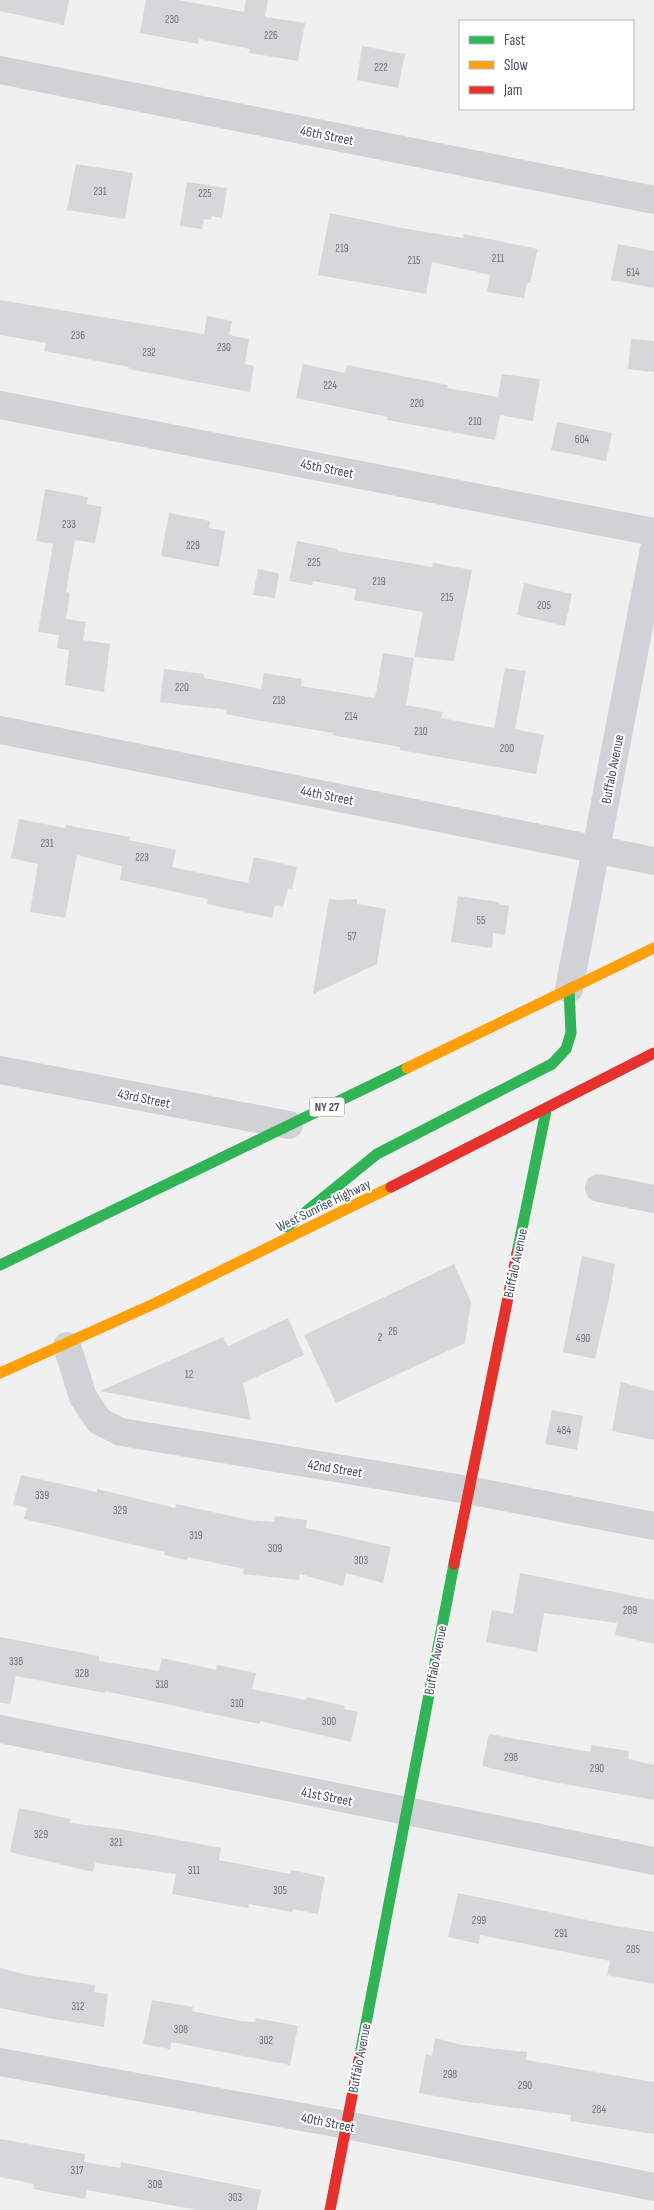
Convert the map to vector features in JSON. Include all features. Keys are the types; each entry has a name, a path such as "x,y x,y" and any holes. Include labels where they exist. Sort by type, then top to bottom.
{"main road":[{"name":"NY 27","path":"0,1265 654,948"},
{"path":"247,1260 378,1154 552,1064 566,1049 571,1033 569,989"},
{"name":"West Sunrise Highway","path":"0,1373 67,1346 247,1260 546,1111 654,1053"},
{"name":"Buffalo Avenue","path":"330,2210 468,1490 546,1111"}],"street":[{"name":"46th Street","path":"0,70 654,200"},
{"name":"45th Street","path":"0,405 654,532"},
{"name":"Buffalo Avenue","path":"569,989 654,548"},
{"name":"44th Street","path":"0,730 654,861"},
{"name":"43rd Street","path":"0,1070 289,1125"},
{"path":"599,1188 654,1199"},
{"name":"42nd Street","path":"67,1346 83,1397 99,1421 121,1432 468,1490 654,1526"},
{"name":"41st Street","path":"0,1729 654,1861"},
{"name":"40th Street","path":"0,2062 346,2125 654,2187"}],"building":[{"path":"0,0 69,0 64,25 0,11"},
{"path":"146,0 178,0 244,12 246,0 268,0 265,17 305,23 298,61 249,53 250,49 199,39 198,44 140,33"},
{"path":"362,46 405,54 398,88 357,80"},
{"path":"76,164 133,173 125,219 67,210"},
{"path":"187,182 227,188 222,218 212,216 211,220 204,219 202,229 180,226"},
{"path":"330,213 402,228 463,238 464,234 538,249 530,283 527,283 524,298 487,292 490,275 432,262 426,294 318,275"},
{"path":"618,244 654,251 654,288 611,280"},
{"path":"0,300 204,334 207,316 232,321 229,335 249,339 245,364 254,366 250,392 44,351 46,343 0,335"},
{"path":"631,339 654,341 654,372 628,369"},
{"path":"303,364 345,373 347,365 448,385 447,388 498,397 502,374 540,379 533,421 500,415 495,440 387,420 388,417 296,398"},
{"path":"557,422 612,433 606,461 551,450"},
{"path":"45,489 88,497 87,504 102,507 95,543 75,540 66,592 70,593 66,619 86,622 83,640 110,644 104,692 65,685 69,650 57,648 59,635 38,632 53,544 36,541"},
{"path":"169,513 210,521 209,528 225,531 219,567 161,556"},
{"path":"297,541 338,549 338,551 432,567 433,563 472,570 454,661 414,657 423,612 354,600 356,589 313,581 312,585 289,581"},
{"path":"258,569 279,573 275,598 253,595"},
{"path":"524,583 572,594 565,626 517,615"},
{"path":"383,653 414,658 406,705 443,712 441,718 494,728 505,668 526,671 515,729 544,735 536,774 400,750 400,747 332,735 333,733 226,714 227,710 160,702 164,669 204,674 204,678 261,689 264,673 302,679 301,686 375,698"},
{"path":"19,819 65,828 66,825 130,837 129,840 176,850 172,867 248,883 254,857 297,867 292,889 288,888 283,907 275,905 272,918 207,904 208,899 120,880 122,866 77,855 65,918 30,912 38,864 11,858"},
{"path":"458,896 498,902 499,904 509,906 505,935 493,933 492,948 451,942"},
{"path":"329,899 357,899 357,904 386,909 377,964 313,994"},
{"path":"582,1256 615,1264 595,1359 563,1352"},
{"path":"454,1264 471,1302 465,1343 336,1403 304,1335"},
{"path":"288,1318 304,1355 243,1383 251,1420 100,1391 223,1337 228,1346"},
{"path":"621,1382 654,1391 654,1440 612,1431"},
{"path":"552,1410 583,1416 577,1450 545,1444"},
{"path":"21,1475 97,1492 97,1489 175,1508 176,1504 249,1520 274,1522 275,1516 307,1520 306,1528 391,1547 383,1583 346,1573 343,1586 300,1574 299,1580 243,1574 244,1569 188,1557 187,1560 164,1555 165,1552 24,1519 27,1508 13,1504"},
{"path":"520,1573 654,1600 654,1644 615,1635 617,1623 544,1613 537,1652 486,1642 492,1610 513,1614"},
{"path":"0,1637 99,1656 99,1661 159,1671 162,1658 216,1670 217,1665 256,1673 252,1689 306,1700 307,1697 345,1706 344,1709 358,1712 351,1742 260,1721 260,1724 105,1691 105,1693 16,1676 10,1704 0,1703"},
{"path":"489,1734 590,1752 591,1745 629,1751 628,1759 654,1765 654,1800 542,1780 482,1766"},
{"path":"19,1808 71,1819 70,1823 126,1830 221,1848 219,1860 290,1874 291,1870 325,1877 318,1914 293,1909 292,1912 249,1904 248,1908 172,1894 176,1874 95,1863 93,1872 10,1852"},
{"path":"458,1893 616,1926 654,1932 654,1984 607,1975 610,1961 480,1935 479,1944 448,1937"},
{"path":"0,1968 27,1975 95,1985 94,1992 108,1994 104,2027 0,2008"},
{"path":"152,2000 193,2007 192,2011 241,2021 255,2022 256,2018 298,2026 290,2065 171,2042 170,2049 143,2044"},
{"path":"435,2038 462,2045 527,2052 526,2060 654,2082 654,2134 570,2121 571,2115 462,2101 419,2093 426,2054 432,2056"},
{"path":"0,2139 85,2154 84,2162 120,2168 121,2162 261,2190 257,2210 198,2210 87,2190 85,2199 33,2189 34,2184 0,2177"}],"traffic: fast":[{"path":"287,1227 377,1154 552,1064 566,1049 571,1033 569,989"},
{"path":"0,1265 407,1068"},
{"path":"517,1253 546,1111"},
{"path":"359,2060 454,1564"}],"traffic: slow":[{"path":"407,1068 654,948"},
{"path":"0,1373 158,1302 391,1187"}],"traffic: jam":[{"path":"391,1187 654,1053"},
{"path":"454,1564 517,1253"},
{"path":"330,2210 359,2060"}]}
